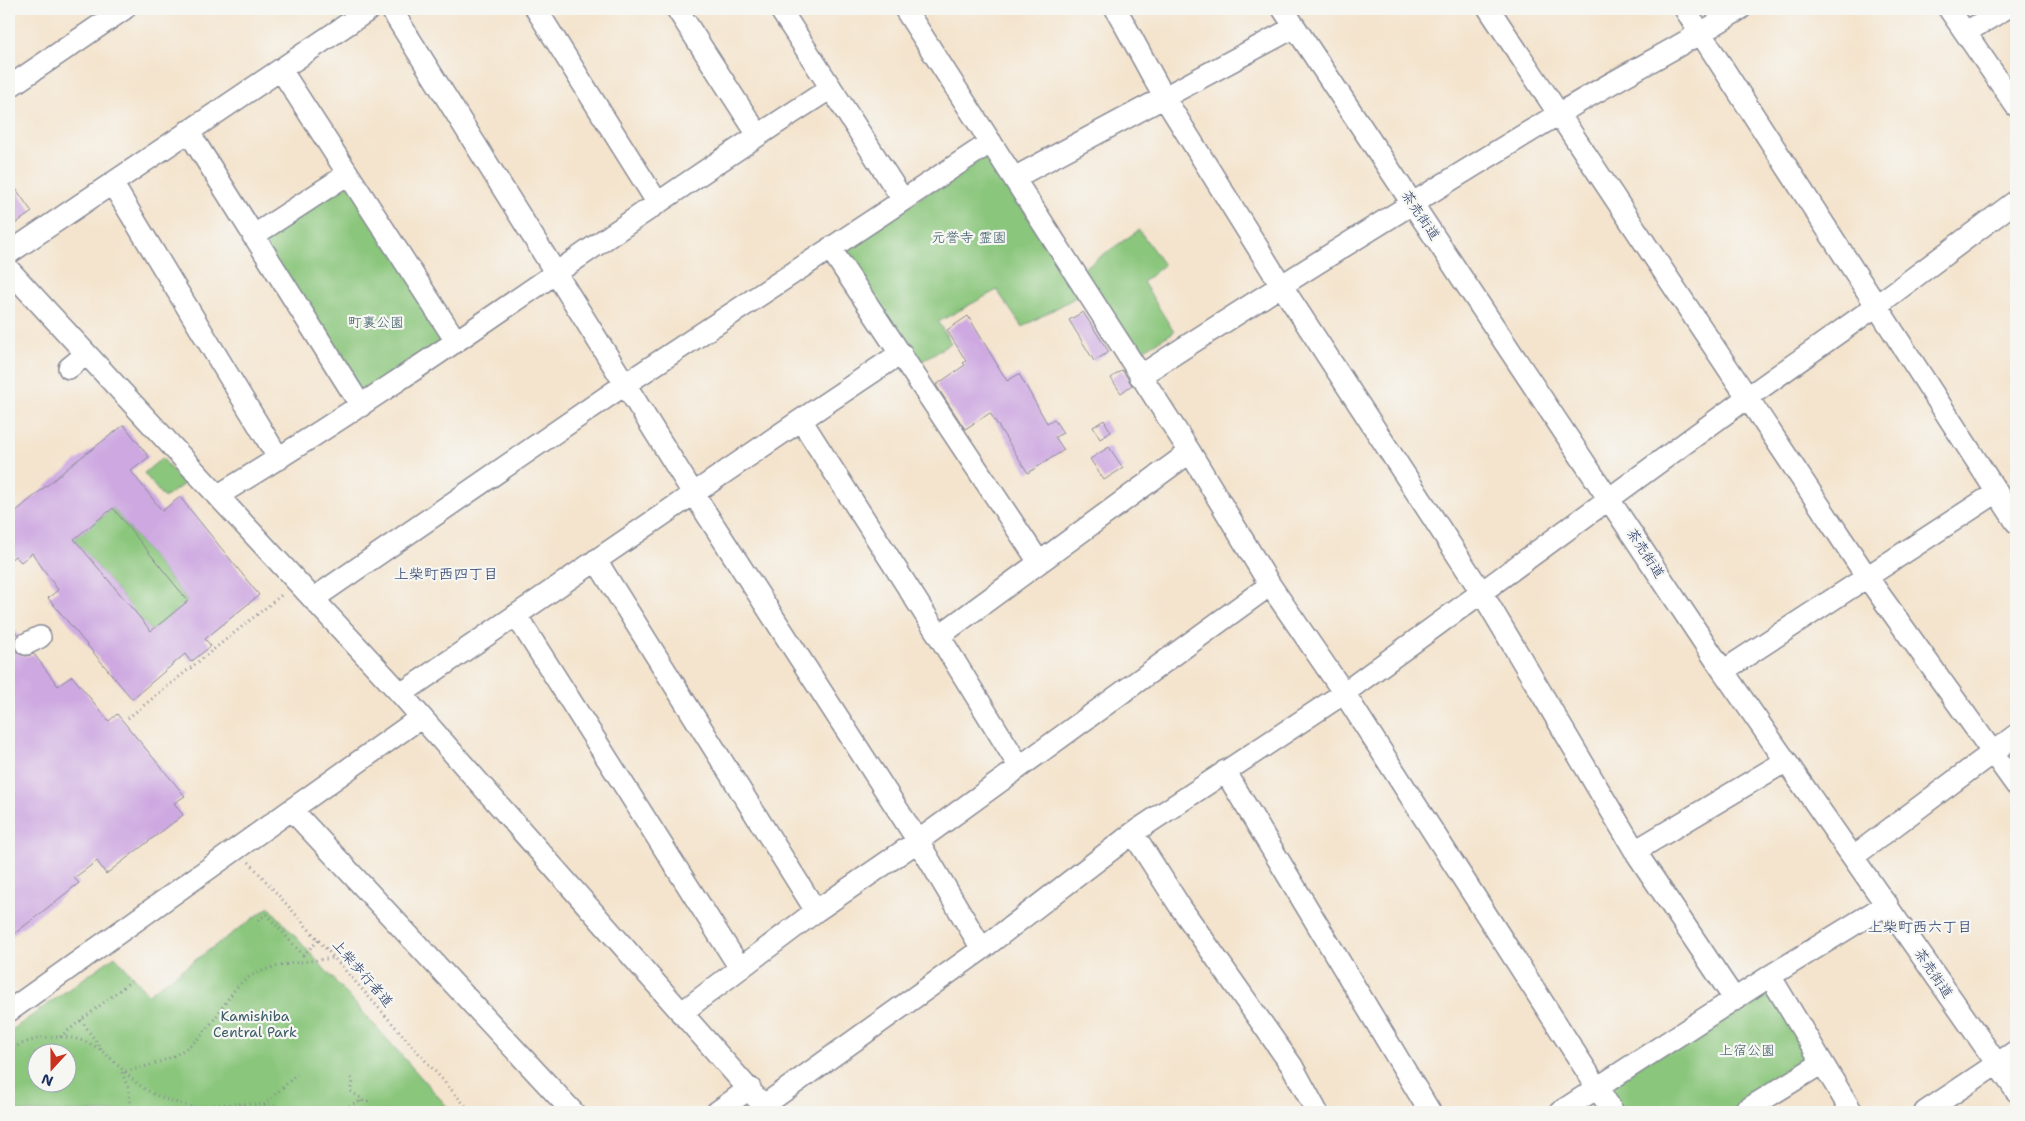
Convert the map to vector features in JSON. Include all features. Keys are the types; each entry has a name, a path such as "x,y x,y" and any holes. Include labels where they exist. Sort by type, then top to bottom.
{"street":[{"path":"9,87 124,9"},
{"path":"9,253 370,9"},
{"path":"391,9 692,493 918,841 982,949"},
{"path":"536,9 657,202"},
{"path":"677,9 758,135"},
{"path":"780,9 903,200"},
{"path":"905,9 1190,452 1270,585 1344,693 1613,1112"},
{"path":"1116,9 1164,97 1281,285 1482,593 1635,851 1735,1000"},
{"name":"茶売街道","path":"1283,9 1723,671 1854,856 1996,1065 2016,1091"},
{"path":"1489,9 1867,578 2016,785"},
{"path":"1685,9 1996,492 2014,512"},
{"path":"1140,376 1281,285 1558,114 1702,34 1740,9"},
{"path":"1949,9 2016,106"},
{"path":"1966,32 2005,9"},
{"path":"1014,178 1296,27"},
{"path":"281,70 456,341"},
{"path":"217,496 280,459 361,406 657,202 831,88"},
{"path":"188,131 361,406"},
{"path":"313,599 624,385 991,142"},
{"path":"253,236 348,174"},
{"path":"112,184 280,459"},
{"path":"9,270 401,694 420,718 681,1013 750,1088 766,1109 982,949 1133,833 1344,693 1611,500 1748,397 1876,306 2016,202"},
{"path":"830,248 1040,562"},
{"path":"401,694 692,493 901,353"},
{"path":"69,368 86,354"},
{"path":"801,420 939,636 1019,766"},
{"path":"939,636 1190,452"},
{"path":"1723,671 1996,492"},
{"path":"596,560 816,911"},
{"path":"681,1013 816,911 918,841 1270,585"},
{"path":"516,615 740,968"},
{"path":"9,1011 420,718"},
{"path":"1854,856 2016,735"},
{"path":"1635,851 1786,761"},
{"path":"1225,771 1430,1112"},
{"path":"292,810 573,1112"},
{"path":"1133,833 1182,908 1292,1066 1317,1112"},
{"path":"1560,1112 1597,1086 1887,904"},
{"path":"1770,976 1852,1112"},
{"path":"1925,1112 2016,1051"},
{"path":"1743,1112 1822,1063"},
{"path":"717,1112 750,1088"}],"path":[{"path":"128,718 284,593"},
{"name":"上柴歩行者道","path":"238,849 471,1112"},
{"path":"258,920 266,914 303,954 319,940"},
{"path":"122,1072 172,1059 193,1044 210,1025 242,982 254,974 287,965 335,958"},
{"path":"59,1037 131,981"},
{"path":"81,1020 102,1051 122,1072 172,1103 199,1108"},
{"path":"9,1051 32,1040 59,1037 83,1042 102,1051"},
{"path":"112,1111 131,1112 129,1091 122,1072"},
{"path":"263,1106 297,1074"},
{"path":"351,1078 353,1082 350,1091 361,1098 361,1102"},
{"path":"341,1112 352,1104 369,1102"},
{"path":"180,1112 199,1108 242,1104 302,1112"}],"green space":[{"name":"元誉寺 霊園","path":"987,154 1080,295 1022,327 997,290 938,322 951,343 917,364 842,250"},
{"name":"町裏公園","path":"348,174 456,341 361,406 253,236"},
{"path":"1139,230 1164,265 1143,282 1174,332 1136,354 1081,270"},
{"path":"162,458 184,484 164,498 144,473"},
{"path":"113,508 188,601 151,631 74,539"},
{"name":"Kamishiba Central Park","path":"269,907 452,1112 9,1112 9,1032 115,956 148,994"},
{"name":"上宿公園","path":"1770,976 1822,1063 1743,1112 1613,1112 1597,1087"}],"building":[{"path":"9,179 32,212 9,228"},
{"path":"1083,312 1109,352 1094,361 1069,320"},
{"path":"968,316 1007,381 1019,374 1047,423 1054,419 1063,433 1055,437 1064,450 1028,473 990,413 965,429 936,385 965,365 963,363 966,361 947,330"},
{"path":"1122,370 1132,385 1121,393 1111,378"},
{"path":"1104,420 1111,432 1100,439 1093,427"},
{"path":"124,425 149,457 131,471 162,511 180,497 259,595 205,639 211,646 191,662 185,654 132,699 48,598 58,590 32,553 21,562 15,556 9,561 9,517 75,462","holes":["113,508 188,601 151,631 74,539"]},
{"path":"1109,447 1123,468 1104,480 1090,459"},
{"path":"9,623 18,635 14,644 19,654 26,656 34,654 58,686 72,676 109,721 117,714 185,796 174,803 183,815 106,874 97,861 74,878 79,883 9,938"}],"district":[{"name":"上柴町西四丁目","path":"446,574"},
{"name":"上柴町西六丁目","path":"1920,927"}]}
